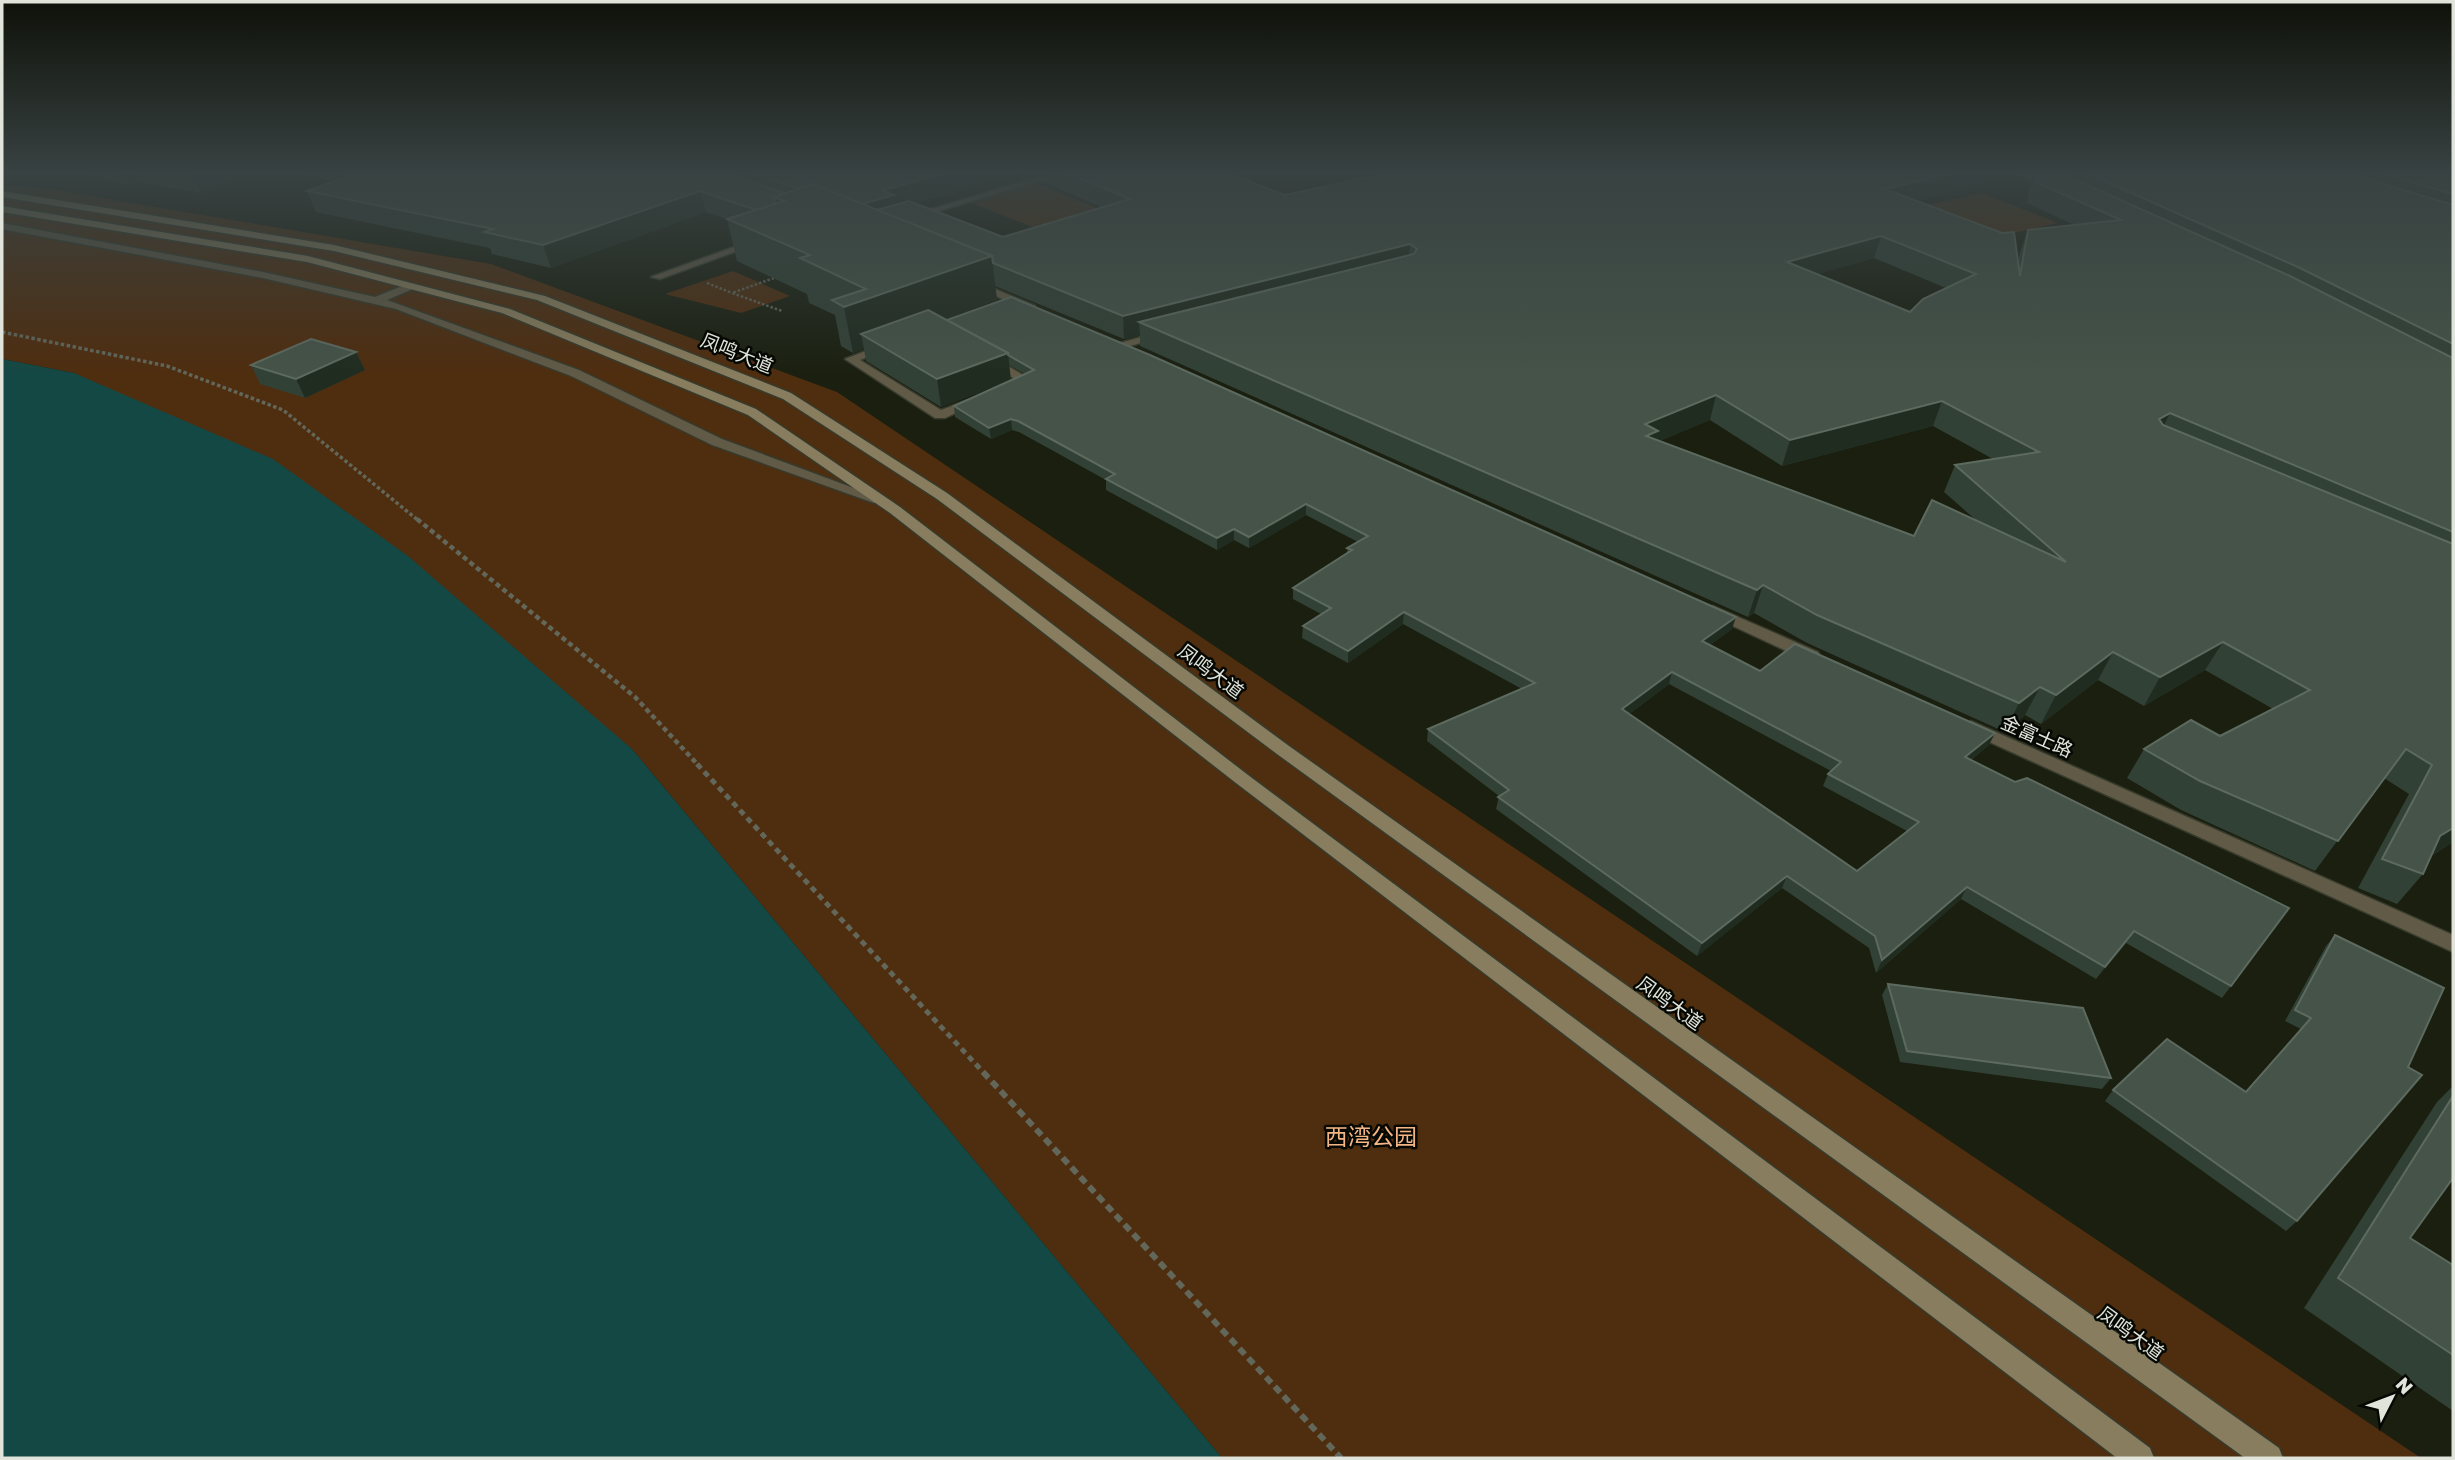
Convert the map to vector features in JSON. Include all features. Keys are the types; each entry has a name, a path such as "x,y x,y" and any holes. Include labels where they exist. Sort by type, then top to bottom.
{"main road":[{"path":"186,239 308,259 506,311 752,412 879,500 1264,796 2140,1458"},
{"name":"凤鸣大道","path":"279,239 334,248 541,298 788,396 942,496 1283,750 2269,1458"}],"street":[{"path":"68,239 399,306 575,373 718,442 879,500"},
{"path":"656,277 768,239"},
{"path":"965,279 1048,315"},
{"path":"376,300 411,286"},
{"path":"990,308 1013,300"},
{"path":"1143,355 1113,343 1171,332"},
{"path":"898,342 851,359 940,415 1027,381 980,355"},
{"path":"1703,607 1830,664"},
{"name":"金富士路","path":"1957,721 2453,944"}],"path":[{"path":"774,278 732,293 782,311"},
{"path":"2,332 167,366 283,410 635,697 1341,1458"}],"green space":[{"name":"西湾公园","path":"2,239 344,239 491,264 837,392 2421,1458 1222,1458 632,749 74,373 2,359"},
{"path":"733,271 790,296 741,313 665,294"}],"water":[{"path":"2,359 74,373 273,459 408,556 632,749 1222,1458 2,1458"}],"building":[{"path":"516,239 560,239 543,245"},
{"path":"773,239 950,239 992,256 844,307 832,300 866,289 800,258 810,255"},
{"path":"950,239 1870,239 1787,262 1910,312 1923,299 1976,274 1889,239 2015,239 2020,276 2026,239 2208,239 2290,276 2453,358 2453,532 2170,413 2159,419 2163,425 2453,544 2453,828 2440,836 2423,874 2382,859 2432,765 2406,749 2338,841 2200,781 2144,749 2191,720 2220,736 2310,690 2223,642 2160,677 2113,652 2056,695 2040,687 2019,703 1817,615 1763,585 1757,590 1139,322 1414,254 1417,249 1410,244 1123,316 993,263 992,256","holes":["1716,395 1790,440 1942,401 2039,452 1955,465 2066,562 1932,500 1914,536 1646,436 1658,431 1645,424"]},
{"path":"2235,239 2453,239 2453,344 2300,268"},
{"path":"1011,297 1150,355 1736,617 1702,641 1760,671 1795,644 1995,733 1965,757 2015,782 2027,778 2289,908 2231,986 2134,931 2105,967 1967,887 1882,960 1875,936 1787,876 1702,943 1498,797 1509,790 1428,729 1535,683 1404,612 1348,651 1303,626 1331,608 1293,588 1352,550 1347,548 1368,536 1306,504 1249,537 1234,529 1217,538 1106,479 1115,474 1018,421 1011,419 989,428 954,406 1034,370 947,320","holes":["1672,672 1841,762 1828,774 1919,822 1857,871 1622,709"]},
{"path":"928,310 1008,353 937,379 861,334"},
{"path":"311,339 356,352 296,379 251,365"},
{"path":"2335,935 2444,988 2408,1067 2422,1075 2297,1221 2113,1090 2167,1039 2246,1092 2311,1018 2295,1010"},
{"path":"1888,984 2083,1008 2111,1078 1907,1051"},
{"path":"2453,1096 2453,1178 2410,1238 2453,1265 2453,1355 2338,1278"}]}
